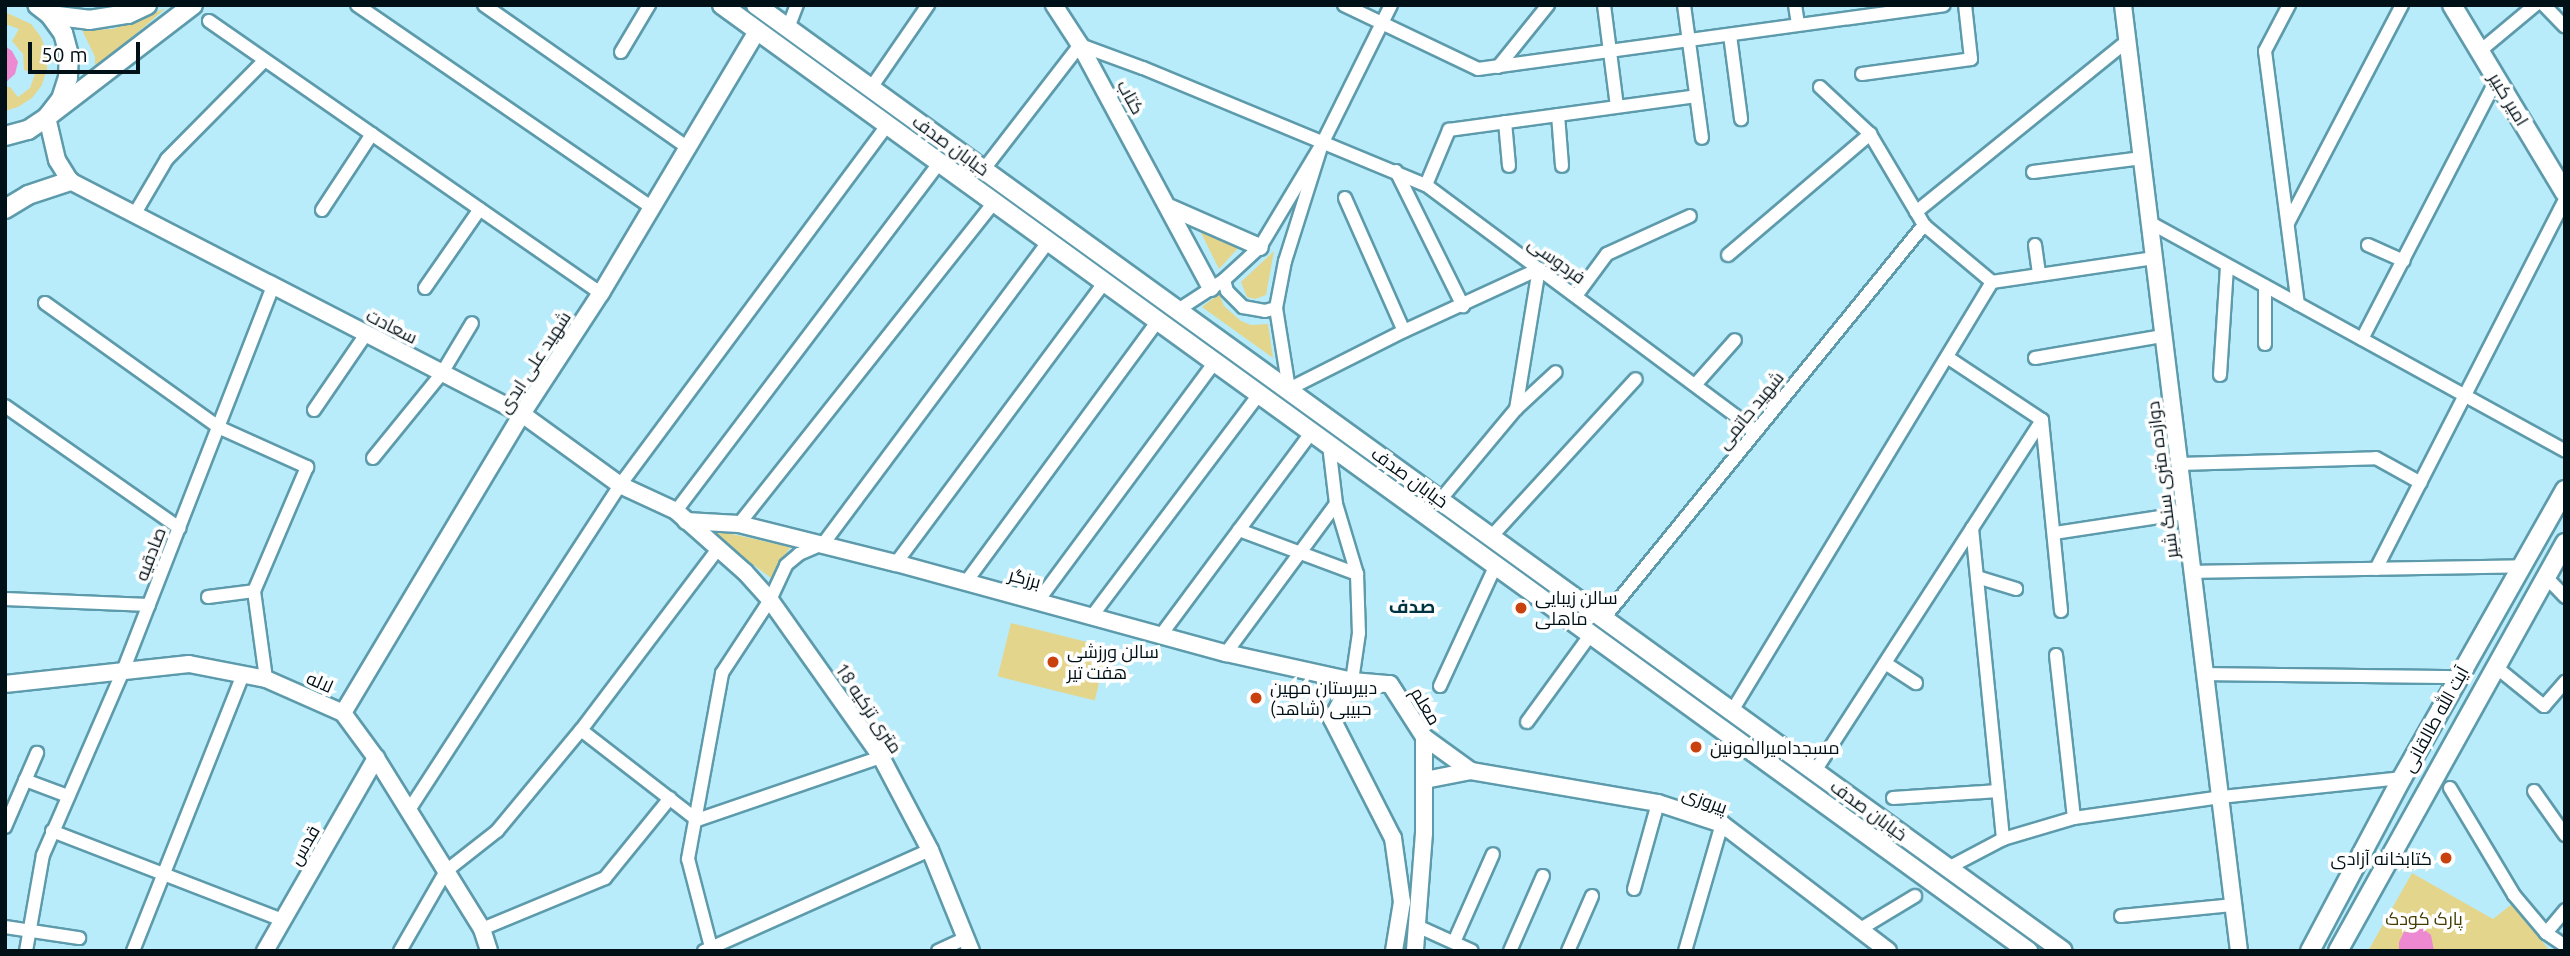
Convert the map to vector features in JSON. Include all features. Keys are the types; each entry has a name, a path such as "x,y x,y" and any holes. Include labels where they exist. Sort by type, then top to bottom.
{"main road":[{"path":"44,10 89,20 128,14 147,5"},
{"path":"6,137 29,130 193,5"},
{"name":"خیابان صدف","path":"722,5 2028,951"},
{"name":"خیابان صدف","path":"756,5 2063,951"},
{"name":"امیر کبیر","path":"2452,5 2565,193"},
{"path":"44,10 63,33 69,55 65,88 47,117"},
{"path":"5,209 28,195 70,181"},
{"name":"آیت الله طالقانی","path":"2310,951 2520,566 2560,510 2565,490"},
{"name":"آیت الله طالقانی","path":"2337,951 2565,542"}],"street":[{"path":"357,5 652,208"},
{"path":"484,5 688,148"},
{"path":"621,52 649,5"},
{"path":"788,28 797,5"},
{"path":"871,88 928,5"},
{"name":"کتاب","path":"1054,5 1080,45 1171,208 1217,284"},
{"path":"1344,5 1478,69 1944,5"},
{"path":"1178,310 1217,284 1260,247 1322,144 1391,5"},
{"path":"1498,67 1548,5"},
{"path":"1604,5 1617,106"},
{"path":"1684,5 1702,138"},
{"path":"1795,5 1798,25"},
{"path":"1862,74 1972,60 1965,5"},
{"name":"دوازده متری سنگ شیر","path":"2123,5 2239,951"},
{"path":"2289,5 2265,51 2298,304"},
{"path":"2287,223 2402,5"},
{"path":"2480,51 2535,5"},
{"path":"2544,5 2565,27"},
{"path":"209,21 601,293"},
{"name":"شهید علی ابدی","path":"343,713 522,414 601,293 757,31"},
{"path":"1730,35 1741,119"},
{"path":"1916,212 2127,41"},
{"path":"984,169 1080,45"},
{"name":"فردوسی","path":"1080,45 1143,68 1426,185 1756,431"},
{"path":"134,215 167,159 265,60"},
{"path":"2362,339 2497,79"},
{"path":"1820,87 1870,134 1924,225 1992,282 2154,258"},
{"path":"1426,185 1449,130 1696,96"},
{"path":"1558,115 1562,166"},
{"path":"47,117 57,160 70,181"},
{"path":"1505,122 1509,166"},
{"path":"409,810 620,485 887,125"},
{"path":"322,210 372,134"},
{"path":"1728,255 1870,134"},
{"path":"1322,144 1285,261 1276,309 1289,389 1404,331 1539,269"},
{"path":"2034,172 2142,158"},
{"path":"681,516 939,163"},
{"path":"1396,171 1463,306"},
{"name":"سعادت","path":"70,181 522,414 620,485 681,516"},
{"path":"1345,198 1404,331"},
{"path":"2376,569 2565,200"},
{"path":"739,524 994,202"},
{"path":"1171,208 1260,247"},
{"path":"425,288 480,209"},
{"path":"1576,296 1607,254 1690,216"},
{"path":"2149,222 2565,452"},
{"name":"شهید حاتمی","path":"1604,618 1924,225"},
{"path":"930,849 709,950 688,859 722,673 770,600 786,565 799,554 823,544 1048,242"},
{"path":"2035,245 2039,275"},
{"path":"2368,245 2404,261"},
{"path":"2220,375 2227,265"},
{"path":"1516,409 1539,269"},
{"path":"897,563 1105,282"},
{"path":"1732,711 1992,282"},
{"path":"1217,284 1243,307 1253,311 1276,309"},
{"name":"صادقیه","path":"26,951 43,855 123,671 273,286"},
{"path":"2264,344 2265,286"},
{"path":"45,303 218,427 307,467 254,591 266,679"},
{"path":"966,582 1158,321"},
{"path":"373,458 442,373 472,323"},
{"path":"314,410 366,334"},
{"path":"2035,358 2164,336"},
{"path":"1695,385 1735,340"},
{"path":"1947,357 2042,420 2061,611"},
{"path":"1038,601 1215,362"},
{"path":"1441,499 1516,409 1556,373"},
{"path":"1492,537 1636,379"},
{"path":"1092,616 1259,394"},
{"path":"5,407 179,528"},
{"path":"1815,771 2042,420"},
{"path":"1161,635 1312,432"},
{"path":"1329,445 1336,504 1357,574 1359,632 1352,681 1332,719 1393,838 1402,902 1394,951"},
{"path":"2179,464 2376,458 2421,483"},
{"path":"1226,653 1336,504"},
{"path":"2055,533 2185,513"},
{"name":"برزگر","path":"681,516 739,524 823,544 1226,653 1352,681"},
{"name":"18 متری تزکیه","path":"681,516 770,600 881,757 930,849 968,945"},
{"path":"1972,528 2003,839"},
{"path":"1239,530 1357,574"},
{"path":"400,951 446,871 497,831 581,730 718,549"},
{"path":"1440,686 1496,565"},
{"path":"2192,572 2520,566"},
{"path":"1977,577 2016,589"},
{"path":"2546,577 2565,597"},
{"path":"208,597 254,591"},
{"path":"5,598 149,605"},
{"path":"1527,722 1591,634"},
{"path":"2056,655 2074,818"},
{"path":"1885,663 1916,683"},
{"name":"لاله","path":"5,684 189,664 266,679 343,713 409,810 482,929 489,951"},
{"path":"2496,667 2544,706 2565,682"},
{"path":"2205,674 2458,677"},
{"path":"133,951 243,675"},
{"name":"معلم","path":"1352,681 1390,684 1424,737 1426,780 1415,951"},
{"path":"581,730 697,820"},
{"path":"1424,737 1471,771"},
{"path":"5,827 37,753"},
{"path":"697,820 881,757"},
{"name":"قدس","path":"265,951 376,758"},
{"path":"1426,780 1471,771"},
{"name":"پیروزی","path":"1471,771 1658,803 1722,824 1888,951"},
{"path":"1948,868 2003,839 2074,818 2221,797 2402,778"},
{"path":"25,780 68,796"},
{"path":"2450,789 2514,895 2546,933 2565,946"},
{"path":"1893,798 1998,791"},
{"path":"2535,791 2565,835"},
{"path":"482,929 605,878 670,799"},
{"path":"1634,888 1658,803"},
{"path":"1685,951 1722,824"},
{"path":"52,831 283,919"},
{"path":"1454,943 1493,854"},
{"path":"1510,951 1543,876"},
{"path":"1861,928 1915,896"},
{"path":"1568,951 1592,897"},
{"path":"2120,916 2234,905"},
{"path":"2546,933 2565,910"},
{"path":"1417,926 1472,951"},
{"path":"5,927 79,938"},
{"path":"938,951 968,945"}],"green space":[{"path":"166,8 95,69 95,57 82,30 113,29"},
{"path":"5,12 31,24 41,37 47,53 47,69 42,85 32,98 5,111 5,87 10,87 18,97 30,88 35,74 24,70 23,54 12,41 19,29 5,24"},
{"path":"1198,227 1239,247 1219,269"},
{"path":"1274,251 1266,295 1255,299 1247,297 1241,282"},
{"path":"1219,294 1224,306 1241,321 1251,325 1268,324 1273,358 1202,307"},
{"path":"704,528 791,547 779,562 775,581"},
{"name":"سالن ورزشی هفت تیر","path":"1011,623 1108,647 1095,701 998,676"},
{"name":"پارک کودک","path":"2412,873 2493,919 2512,904 2550,951 2368,951"}],"shaded area":[{"path":"5,46 12,51 18,62 15,74 5,83"},
{"path":"2422,928 2431,935 2434,951 2399,951 2399,942 2404,932"}],"place":[{"name":"سالن زیبایی ماهلی","path":"1521,608"},
{"name":"سالن ورزشی هفت تیر","path":"1053,662"},
{"name":"دبیرستان مهین حبیبی (شاهد)","path":"1256,698"},
{"name":"مسجدامیرالمونین","path":"1696,747"},
{"name":"کتابخانه آزادی","path":"2446,858"}],"district":[{"name":"صدف","path":"1412,607"}]}
